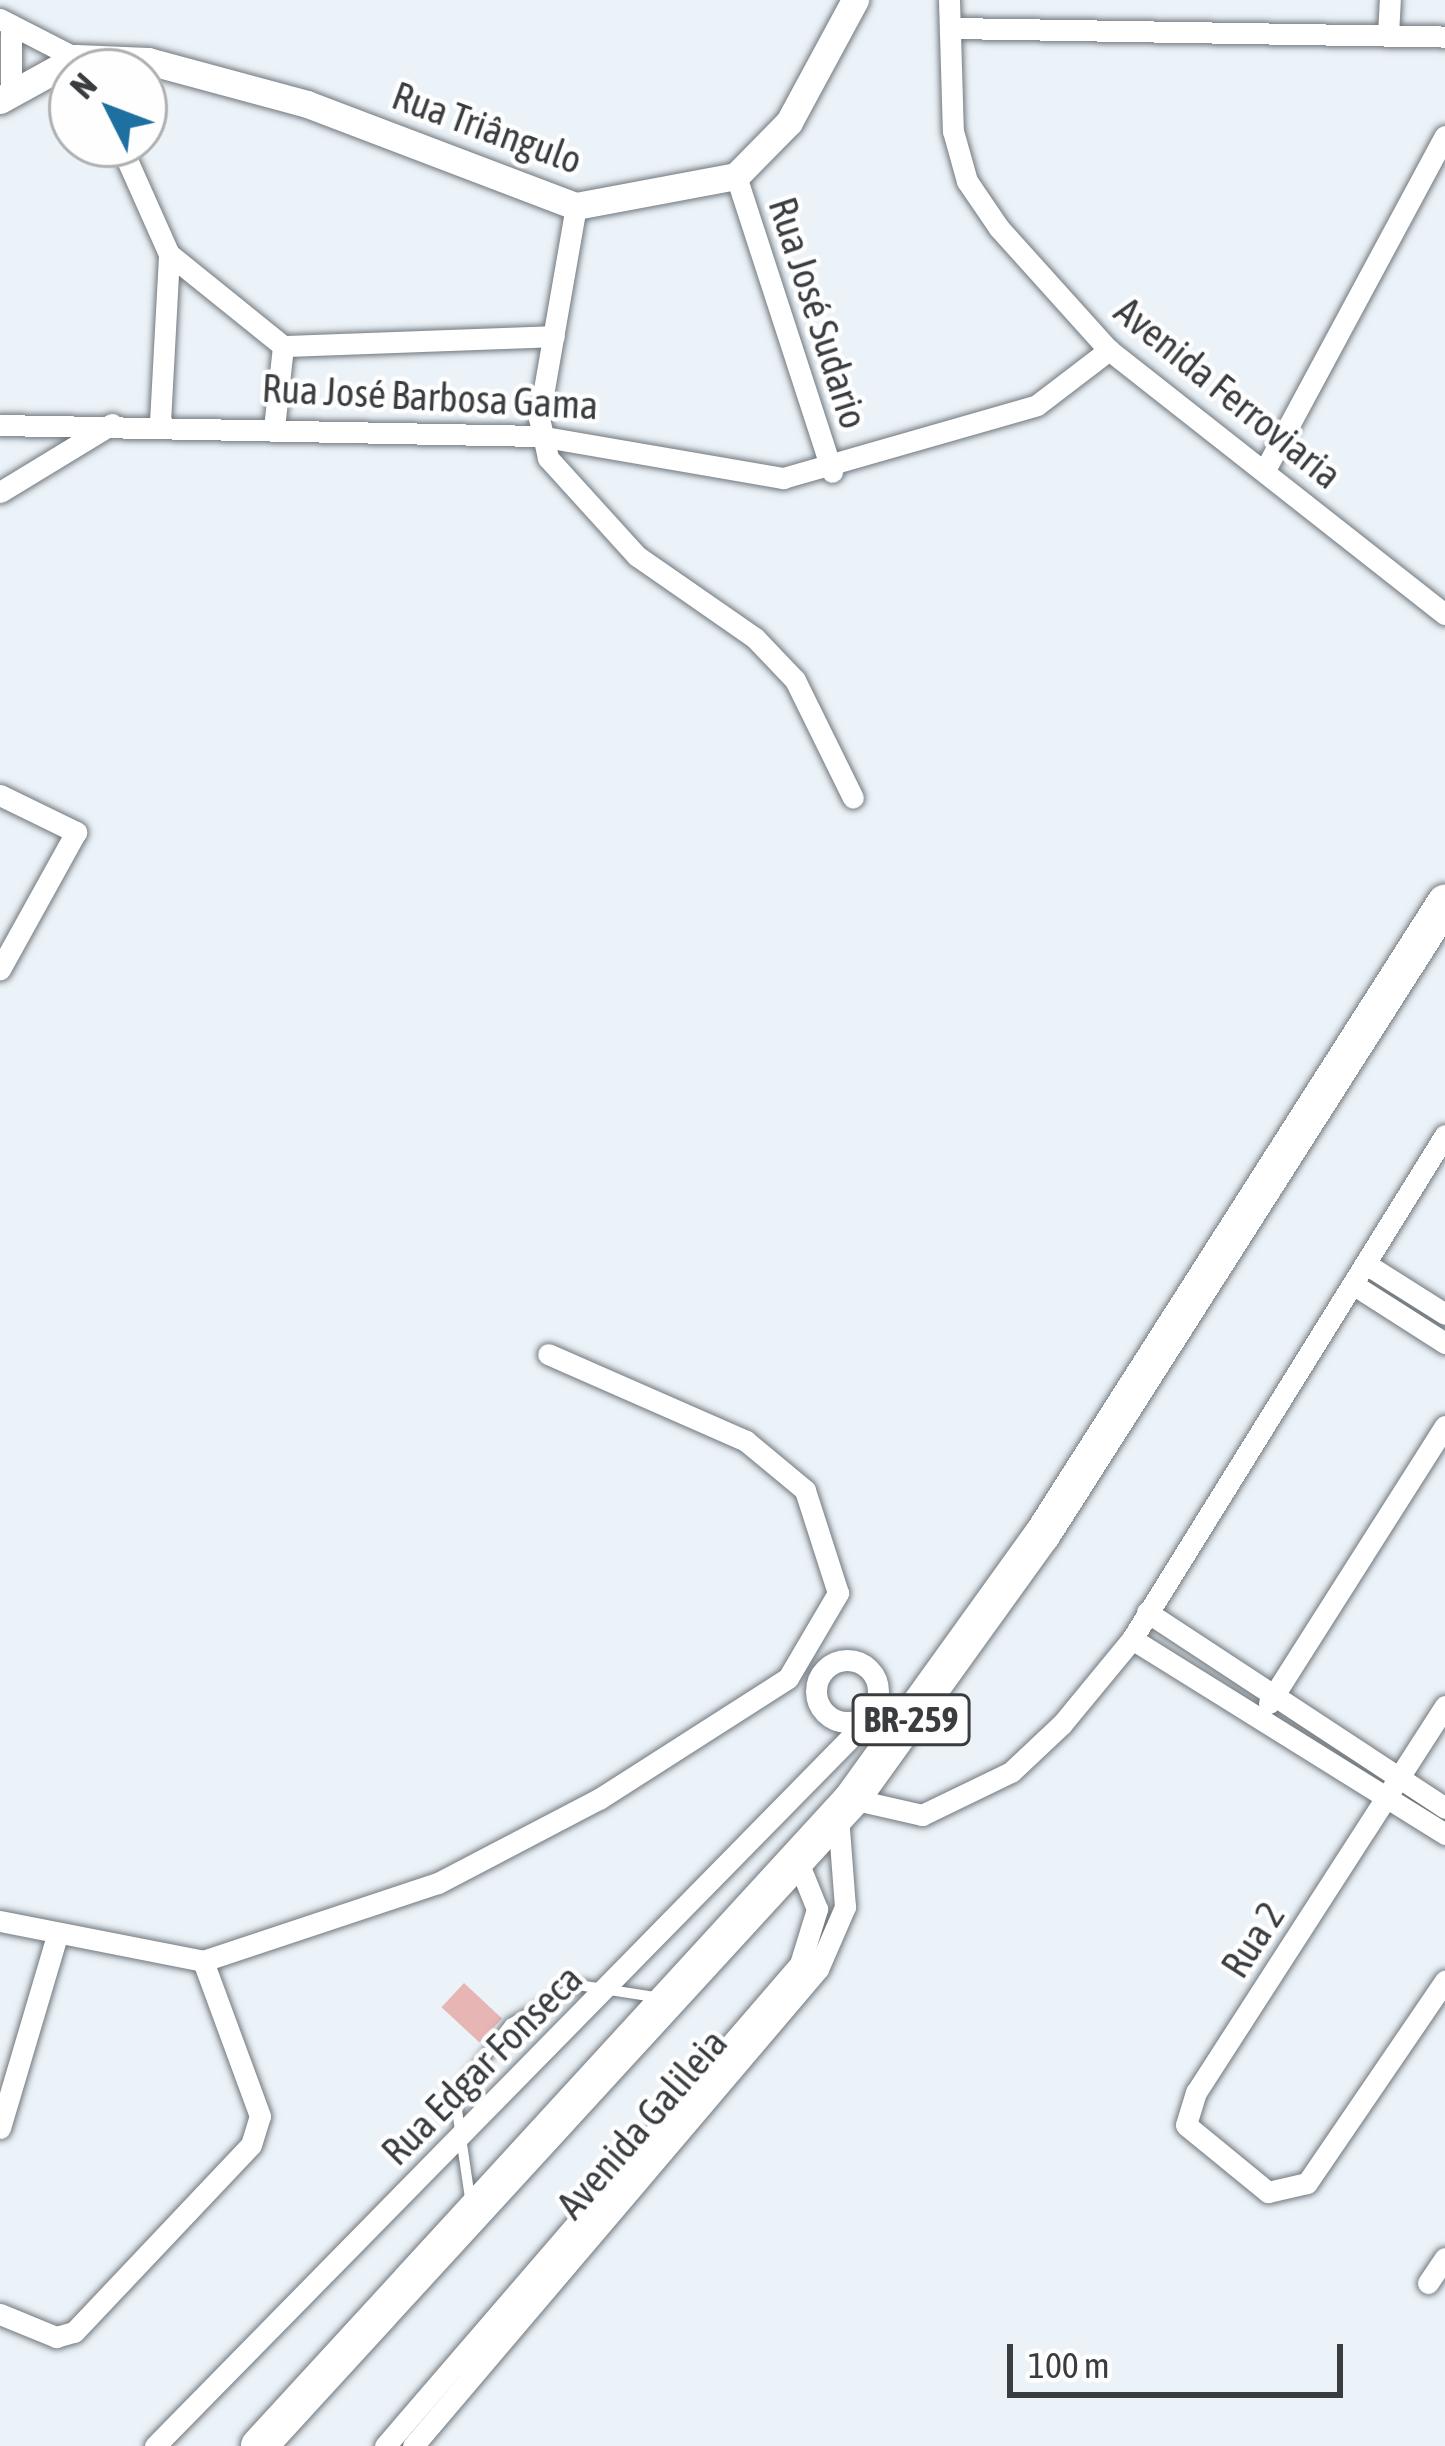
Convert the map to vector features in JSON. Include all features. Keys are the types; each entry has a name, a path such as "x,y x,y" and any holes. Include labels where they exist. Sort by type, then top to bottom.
{"highway":[{"name":"BR-259","path":"259,2446 845,1807 861,1735 921,1707 1445,903"}],"street":[{"path":"736,176 789,122 855,0"},
{"name":"Avenida Ferroviaria","path":"949,0 953,131 967,181 1109,350 1266,467 1440,610"},
{"path":"1388,35 1390,0"},
{"path":"48,77 6,95 5,22 54,48"},
{"path":"953,28 1445,37"},
{"name":"Rua Triângulo","path":"168,66 307,104 576,206 736,176"},
{"path":"1266,467 1445,136"},
{"path":"131,168 169,254 160,422"},
{"name":"Rua José Sudario","path":"736,176 832,472"},
{"path":"576,206 538,436 603,523 795,680 853,799"},
{"path":"169,254 283,346 554,336"},
{"path":"274,428 283,346"},
{"name":"Rua José Barbosa Gama","path":"0,425 160,422 538,436 749,477 832,472 1037,406 1109,350"},
{"path":"0,492 113,424"},
{"path":"1440,610 1445,584"},
{"path":"0,795 76,832 0,969"},
{"path":"845,1807 891,1815 960,1801 1062,1724 1132,1639 1445,1135"},
{"path":"1366,1264 1445,1313"},
{"path":"1354,1285 1445,1343"},
{"path":"0,1921 203,1961 438,1883 599,1799 788,1678 820,1635 838,1593 805,1490 746,1442 548,1354"},
{"path":"1261,1713 1445,1426"},
{"path":"1148,1612 1277,1693 1445,1834"},
{"path":"820,1635 921,1707"},
{"path":"1132,1639 1394,1789 1445,1808"},
{"path":"818,1702 823,1671 853,1660"},
{"name":"Rua Edgar Fonseca","path":"155,2446 861,1735 875,1705 875,1676"},
{"path":"788,1678 861,1735"},
{"name":"Rua 2","path":"1445,1706 1196,2092 1186,2126 1268,2192 1307,2183 1445,1981"},
{"name":"Avenida Galileia","path":"413,2446 818,1969 845,1907 845,1807"},
{"path":"385,2446 774,2000 817,1909 798,1862"},
{"path":"0,2128 57,1935"},
{"path":"0,2314 56,2337 74,2332 251,2145 260,2116 203,1961"},
{"path":"1429,2283 1444,2260"}],"lane":[{"path":"473,2214 455,2096 510,2024 578,1985 613,1986 671,2001"}],"building":[{"path":"464,1983 502,2018 480,2043 441,2007"}]}
